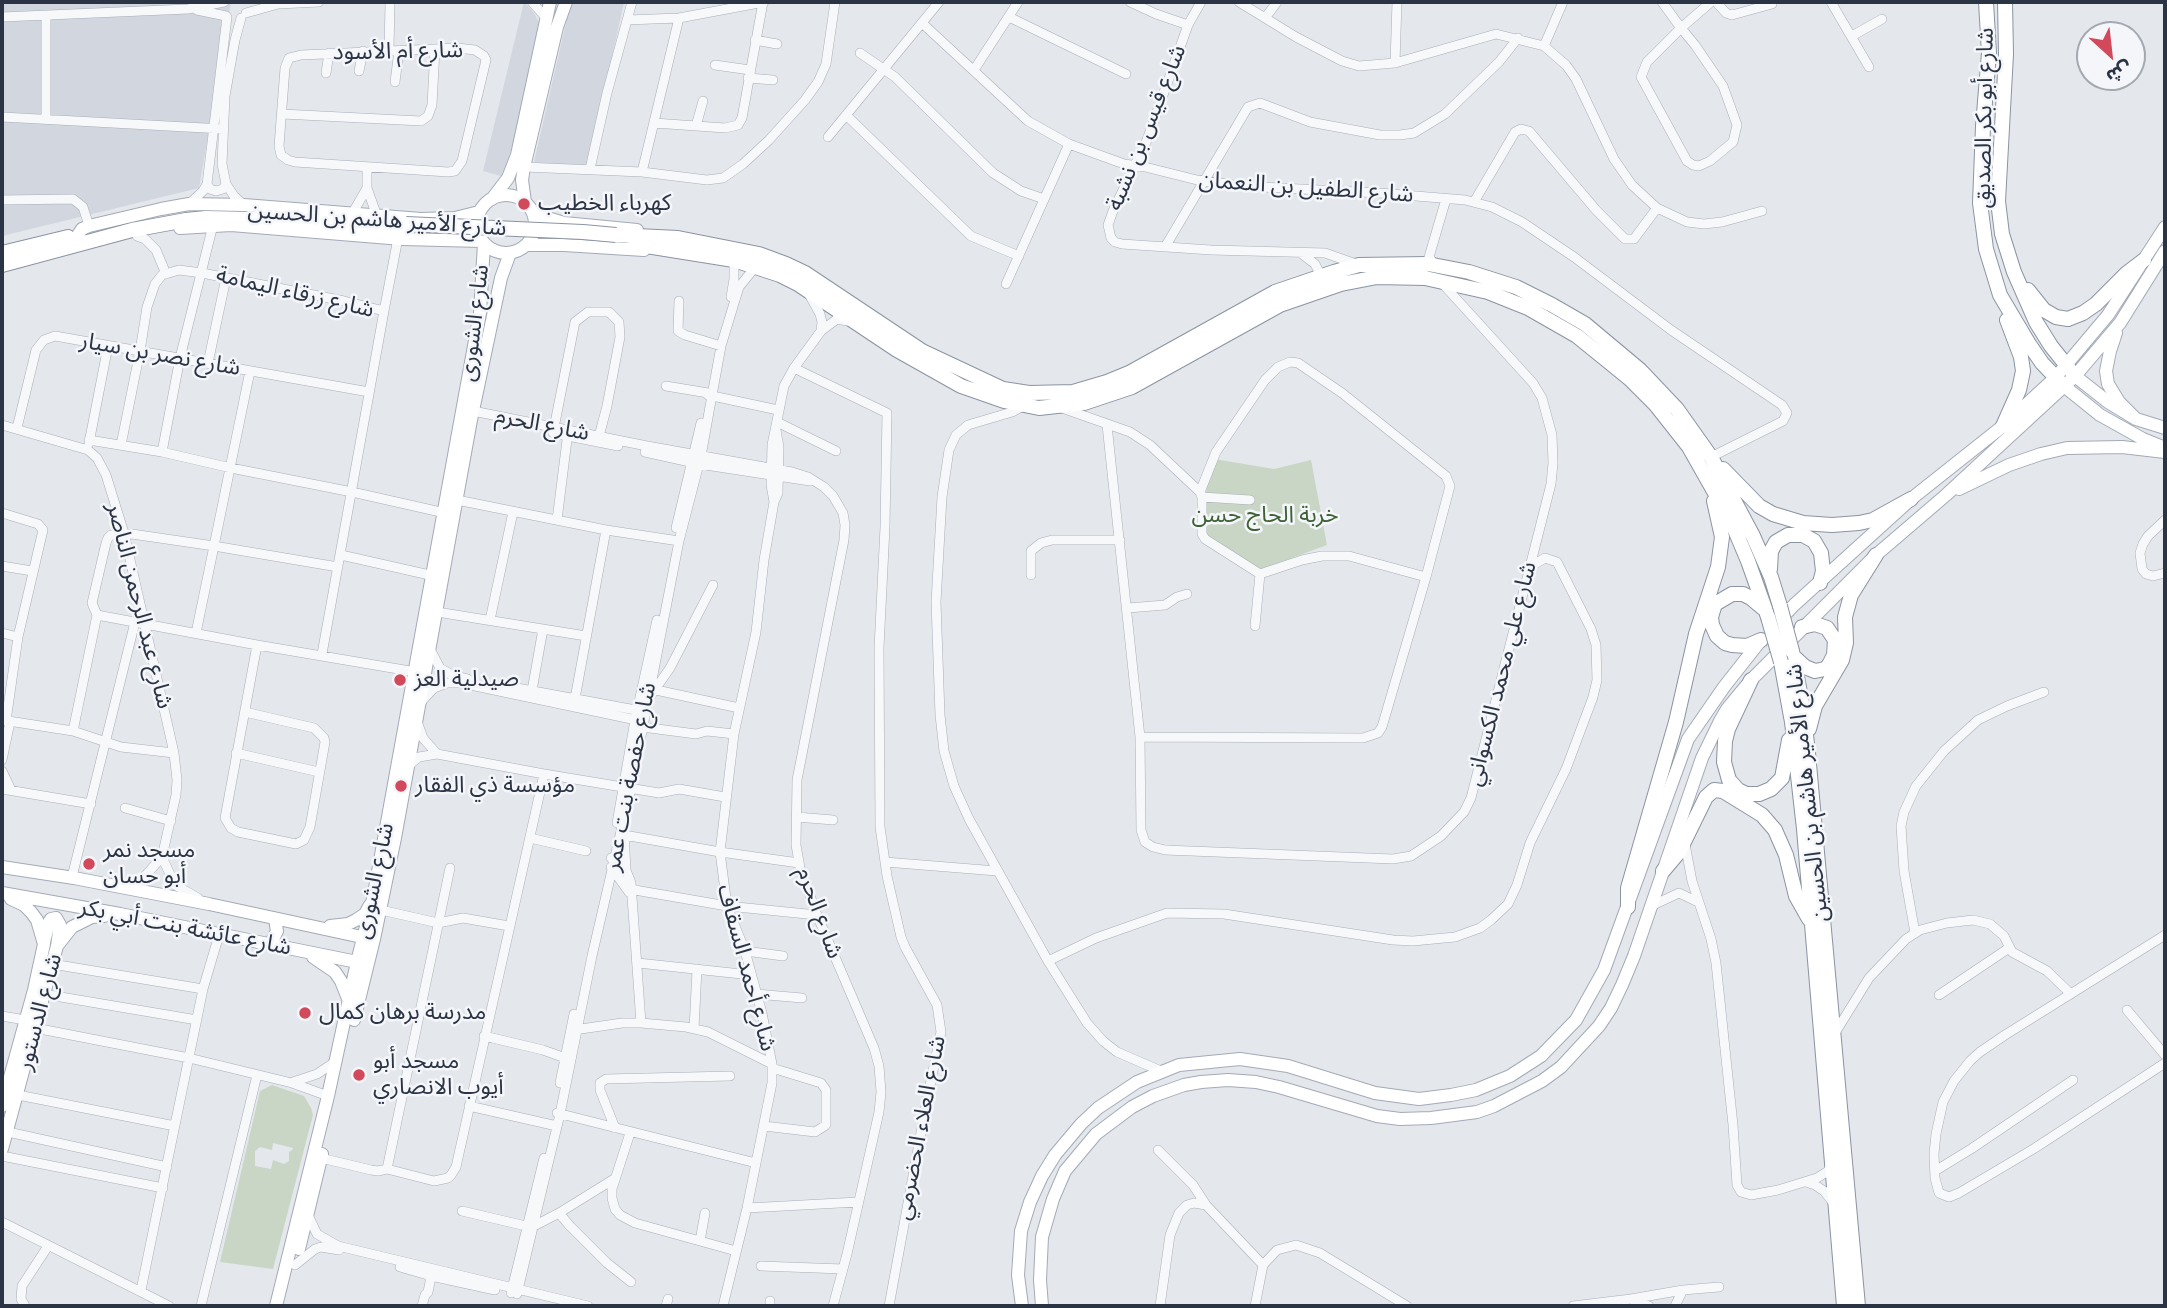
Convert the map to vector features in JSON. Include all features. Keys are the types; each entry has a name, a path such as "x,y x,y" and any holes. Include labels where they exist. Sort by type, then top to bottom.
{"highway":[{"name":"شارع أبو بكر الصديق","path":"1986,2 1989,53 1980,203 1986,249 2000,295 2029,345 2065,377"},
{"name":"شارع أبو بكر الصديق","path":"2005,2 2006,54 1998,201 2002,234 2014,272 2036,323 2065,377"},
{"name":"شارع الأمير هاشم بن الحسين","path":"2,253 84,230 210,211 272,212 403,232"},
{"name":"شارع الأمير هاشم بن الحسين","path":"2,265 132,230 206,218 299,220 403,232 583,232 616,239 759,254 806,273 922,351 1003,389 1029,393 1073,392 1107,382 1129,373 1275,292 1321,275 1359,265 1404,264 1432,257 1516,287 1552,304 1585,324 1640,370 1677,409 1711,457 1753,536 1771,577 1771,611"},
{"name":"شارع الأمير هاشم بن الحسين","path":"676,244 780,275 897,350 961,386 1023,406 1059,407 1094,400 1132,387 1280,305 1341,284 1377,277 1440,281 1459,292 1488,292 1528,308 1577,336 1630,379 1656,404 1705,473 1738,537 1789,656 1806,737 1858,1306"},
{"path":"2014,272 2044,310 2056,317 2068,318 2083,313 2096,304 2144,260"},
{"path":"2000,295 2021,357 2023,371 2019,390 2003,426"},
{"path":"1711,457 1759,506 1787,519 1818,524 1859,523 1873,520 1911,499"},
{"path":"1628,907 1628,888 1676,722 1696,634 1718,567 1722,537 1705,473"},
{"path":"1771,577 1770,556 1776,542 1788,535 1803,535 1814,541 1821,553 1824,571 1819,583"},
{"path":"1806,737 1815,706 1843,660 1846,643 1845,617 1851,595 1876,555"},
{"path":"1761,640 1747,646 1725,643 1715,632 1711,617 1715,604 1732,594 1743,594 1771,611"},
{"path":"1789,656 1815,671 1825,668 1832,661 1836,646 1830,630 1820,624 1802,627"},
{"name":"شارع الأمير هاشم بن الحسين","path":"1789,656 1792,722 1804,829 1844,1306"},
{"path":"1751,680 1728,729 1723,755 1725,771 1738,790 1752,795 1767,792 1776,786 1784,771 1792,722"},
{"path":"1663,871 1684,842 1709,793 1719,790 1734,796 1762,816 1775,830 1786,855 1796,896 1810,920"}],"main road":[{"path":"550,2 517,155 508,178 479,212 477,227 483,242 495,251 510,253 526,245 533,235 535,223 528,206 523,174 556,27 566,2"},
{"path":"508,178 514,181 523,174"},
{"path":"523,174 536,201 560,221 550,232 553,238 564,245"},
{"path":"492,199 503,195 514,196 528,206"},
{"name":"شارع الأمير هاشم بن الحسين","path":"84,230 189,204 244,205 421,219 455,218 479,212"},
{"name":"شارع الأمير هاشم بن الحسين","path":"528,206 541,216 560,221 646,231 676,244"},
{"path":"452,241 463,233 463,225 455,218"},
{"name":"شارع الأمير هاشم بن الحسين","path":"96,239 213,225 403,232 452,241 483,242"},
{"path":"1022,1306 1018,1275 1021,1231 1030,1202 1046,1168 1067,1139 1098,1108 1137,1082 1189,1063 1240,1059 1288,1066 1351,1087 1398,1097 1441,1097 1485,1087 1510,1076 1553,1046 1576,1020 1604,971 1688,740 1724,687 1761,640 1794,605 1911,499 2065,377 2165,227"},
{"path":"452,241 470,247 484,271 494,267 499,270 501,278"},
{"name":"شارع الشورى","path":"370,938 373,898 480,313 484,271 483,242"},
{"name":"شارع الأمير هاشم بن الحسين","path":"526,245 640,251 676,244"},
{"path":"2136,419 2110,390 2106,371 2120,323 2165,251"},
{"name":"شارع الشورى","path":"284,1306 308,1215 363,963 381,910 472,414 501,278 510,253"},
{"path":"1042,1306 1042,1237 1057,1187 1076,1156 1096,1134 1132,1107 1168,1090 1184,1085 1228,1080 1256,1082 1377,1116 1399,1119 1457,1115 1494,1107 1561,1068 1599,1026 1622,985 1679,821 1707,747 1720,721 1751,680 1802,627 1876,555 1946,495 2120,323"},
{"name":"شارع أبو بكر الصديق","path":"2065,377 2136,419 2165,428"},
{"name":"شارع أبو بكر الصديق","path":"2065,377 2100,415 2165,450"},
{"path":"1946,495 2009,465 2067,448 2122,447 2165,450"},
{"name":"شارع عائشة بنت أبي بكر","path":"2,866 129,888 370,938"},
{"name":"شارع عائشة بنت أبي بكر","path":"2,893 363,963"},
{"name":"شارع الدستور","path":"2,893 31,912 37,920 44,944 18,1095 2,1149"},
{"path":"318,927 356,920 365,914 373,898"},
{"name":"شارع الدستور","path":"3,1100 43,994 57,946 72,927 82,921 92,917 120,914"},
{"path":"44,944 49,922 54,918 58,919 60,925 57,946"},
{"path":"270,944 277,931 275,919"},
{"path":"307,953 335,972 349,1001"},
{"name":"شارع الشورى","path":"276,1306 349,1001 363,963"}],"street":[{"path":"2,17 188,9 224,2 223,9 227,16 219,129 222,164 226,184 244,205"},
{"path":"189,204 207,184 229,67 246,2"},
{"path":"264,2 278,5"},
{"path":"188,9 227,16 234,20 278,5 319,2"},
{"path":"390,2 395,82"},
{"path":"532,2 547,19"},
{"path":"590,169 632,2"},
{"path":"627,20 679,18 764,2 742,118 738,125 725,128 654,123"},
{"path":"523,174 590,169 715,180 723,178 744,164 791,116 818,82 826,64 835,2"},
{"path":"828,137 939,2"},
{"path":"974,70 1018,2"},
{"path":"1130,2 1188,25"},
{"name":"شارع قيس بن نشبة","path":"1201,2 1188,25 1152,126 1113,211 1108,225 1109,233 1115,242 1122,244 1325,253 1359,265"},
{"path":"1239,2 1342,61 1366,67 1395,62 1496,34 1544,46 1566,65 1576,79 1619,167 1632,185 1657,208 1687,222 1704,224 1762,211"},
{"path":"1265,18 1277,2"},
{"path":"1395,62 1397,2"},
{"path":"1544,46 1563,2"},
{"path":"1662,2 1681,27 1723,86 1737,125 1733,142 1704,165 1693,165 1687,160 1643,82 1641,76 1647,61 1681,27 1714,2 1732,15 1772,4"},
{"path":"1831,2 1869,68"},
{"path":"46,16 46,119"},
{"path":"1009,17 1126,74"},
{"path":"642,172 679,18"},
{"path":"1852,36 1882,19"},
{"name":"شارع الطفيل بن النعمان","path":"922,23 1028,121 1069,144 1124,164 1203,181 1241,186 1379,193 1474,202 1492,207 1522,222 1574,257 1681,338 1782,405 1787,413 1783,421 1711,457"},
{"path":"1165,247 1243,113 1253,104 1265,105 1302,120 1333,128 1380,135 1415,133 1453,107 1493,68 1518,38"},
{"path":"755,40 777,44"},
{"path":"282,114 421,121 428,116 432,105 435,49"},
{"name":"شارع أم الأسود","path":"394,50 475,50 484,55 486,60 461,165 448,172 295,162 285,159 279,146 287,60 301,55 394,50"},
{"path":"359,71 363,51"},
{"path":"327,73 329,53"},
{"path":"860,53 895,77 993,173 1021,191 1044,198"},
{"path":"715,65 773,80"},
{"path":"696,126 703,101"},
{"path":"846,115 971,236 1019,256"},
{"path":"2,117 219,129"},
{"path":"1474,202 1516,131 1525,129 1625,239 1634,239 1657,208"},
{"path":"1006,284 1069,144"},
{"path":"367,167 367,188 377,215"},
{"path":"207,184 216,191 223,189 226,184"},
{"path":"352,214 367,188"},
{"path":"2,200 73,199 83,207 84,230"},
{"name":"شارع الطفيل بن النعمان","path":"1432,257 1447,199"},
{"path":"162,452 180,358 213,225"},
{"path":"384,311 403,232"},
{"path":"121,445 147,307 158,279 166,274 156,250 145,239 137,236"},
{"path":"1297,251 1312,260 1321,275"},
{"name":"شارع حفصة بنت عمر","path":"574,1030 628,787 676,540 732,295 734,260"},
{"name":"شارع حفصة بنت عمر","path":"719,345 739,287 756,266"},
{"name":"شارع زرقاء اليمامة","path":"166,274 179,270 202,273 384,311 322,654"},
{"path":"208,363 226,278"},
{"path":"805,289 820,314 821,331"},
{"name":"شارع علي محمد الكسواني","path":"1107,425 1140,737 1141,830 1145,842 1165,850 1393,859 1411,856 1441,836 1464,812 1471,798 1551,484 1553,463 1552,435 1542,398 1533,383 1459,292"},
{"path":"679,301 678,331 719,345"},
{"path":"554,431 575,322 588,312 609,312 619,322 620,337 598,439"},
{"path":"821,331 837,319 857,323"},
{"name":"شارع أحمد السقاف","path":"723,1306 747,1208 772,1083 772,1066 757,994 745,951 727,906 720,852 725,797 738,708 755,632 774,502 772,444 779,410 784,386 821,331"},
{"name":"شارع نصر بن سيار","path":"17,428 39,345 55,336 369,392"},
{"path":"89,445 108,345"},
{"path":"1140,737 1363,738 1373,736 1382,727 1450,486 1448,479 1342,393 1298,363 1285,363 1265,380 1216,452 1201,494 1202,534 1205,539 1260,574"},
{"name":"شارع العلاء الحضرمي","path":"794,368 887,413 879,648 880,827 887,876 905,947 937,1005 942,1032 926,1100 889,1306"},
{"path":"196,633 250,371"},
{"path":"666,386 779,410"},
{"path":"1084,416 1081,410 1094,400"},
{"path":"1023,406 1012,412 973,423 956,435 948,455 940,518 936,603 941,733 961,803 1048,961 1087,1023 1103,1041 1126,1057 1161,1071"},
{"path":"1059,407 1141,438 1201,494 1250,500"},
{"name":"شارع الحرم","path":"472,414 696,459 800,474 816,481 833,496 843,513 845,525 835,589 801,750 797,780 796,845 799,863 817,915 874,1048 879,1066 881,1092 879,1112 833,1306"},
{"path":"2,425 89,445 121,445 162,452 445,513"},
{"path":"777,426 836,451"},
{"path":"557,520 568,434"},
{"name":"شارع عبد الرحمن الناصر","path":"89,445 106,475 124,533 140,623 174,753 177,780 162,857"},
{"path":"457,500 606,530 676,540"},
{"path":"490,620 513,512"},
{"path":"2,513 38,524 43,530 18,637 2,760"},
{"path":"2165,520 2148,536 2140,553 2142,569 2146,574 2153,576 2165,573"},
{"path":"574,702 606,530"},
{"path":"73,731 97,615 92,603 106,543 111,535 124,533 338,567"},
{"name":"شارع حفصة بنت عمر","path":"640,718 648,700 676,540"},
{"path":"1031,575 1031,551 1041,543 1052,540 1120,540"},
{"path":"341,555 434,576"},
{"path":"1260,574 1302,560 1322,556 1349,556 1426,577"},
{"path":"1048,961 1096,938 1167,913 1224,914 1413,941 1455,937 1480,928 1491,920 1508,904 1517,885 1530,842 1566,769 1597,680 1596,645 1591,629 1557,562 1545,558 1528,568"},
{"path":"2,566 32,571"},
{"path":"1255,626 1260,574"},
{"path":"648,700 670,668 713,584"},
{"path":"1128,608 1161,606 1187,594"},
{"path":"437,612 586,636"},
{"path":"97,615 416,672"},
{"path":"72,877 105,743 140,623"},
{"path":"532,694 543,629"},
{"path":"2,633 18,637"},
{"path":"245,712 317,730 325,742 310,827 304,839 292,844 231,828 225,818 257,645"},
{"path":"430,647 437,664 452,675 532,694"},
{"path":"420,704 434,688 461,682 574,702 696,734 707,731 734,734"},
{"path":"656,690 738,708"},
{"path":"1915,933 1905,881 1901,825 1916,786 1944,751 1978,720 2044,692"},
{"path":"417,720 423,738 437,754"},
{"path":"6,721 73,731 105,743 141,750 174,753"},
{"path":"236,753 319,772"},
{"path":"408,766 419,757 437,754 665,793 679,789 725,797"},
{"path":"2,771 6,790 91,804"},
{"path":"321,1158 371,1170 387,1169 434,1181 448,1178 456,1167 544,774"},
{"name":"شارع حفصة بنت عمر","path":"515,1291 558,1114 567,1056 609,886 612,863 624,830 628,787"},
{"path":"125,808 170,821"},
{"path":"797,817 833,820"},
{"path":"641,1023 638,963 626,870 624,830 720,852 799,863"},
{"path":"530,838 586,851"},
{"path":"1684,842 1688,867 1711,939 1718,980 1737,1185 1741,1192 1751,1195 1804,1182 1828,1171 1832,1161"},
{"path":"129,888 153,869 162,857 175,885 209,904"},
{"path":"885,862 998,871"},
{"path":"612,863 626,870"},
{"path":"612,863 629,890"},
{"path":"387,1169 450,868"},
{"path":"609,886 616,883 629,890 727,906 817,915"},
{"path":"1651,906 1679,893 1698,902"},
{"path":"381,910 438,923 463,918 509,926"},
{"path":"1834,1035 1870,978 1897,948 1915,933 1934,925 1978,920 1990,924 1999,930 2009,948 2017,955 2047,971 2071,994"},
{"path":"141,1290 203,989 219,935"},
{"path":"2165,935 1980,1052 1954,1081 1943,1102 1936,1134 1935,1171 1939,1193 1945,1197 1954,1196 2035,1148 2165,1063"},
{"path":"1939,995 2009,948"},
{"path":"745,951 783,956"},
{"path":"638,963 751,975"},
{"path":"52,964 203,989"},
{"path":"694,1028 697,969"},
{"path":"43,994 197,1020"},
{"path":"757,994 802,998"},
{"path":"1831,1006 1839,1015 1847,1011"},
{"path":"2127,1010 2165,1055"},
{"path":"2,1016 292,1083 328,1096"},
{"path":"574,1030 622,1023 694,1028 708,1032 772,1066 821,1083 826,1090 826,1125 816,1132 764,1126"},
{"path":"484,1036 543,1050 553,1049 567,1056"},
{"path":"292,1083 317,1074 335,1062"},
{"path":"201,1306 257,1075"},
{"path":"615,1128 600,1090 600,1083 606,1079 730,1076"},
{"path":"1935,1171 2073,1080"},
{"path":"18,1095 175,1126"},
{"path":"469,1107 555,1125"},
{"path":"558,1114 755,1163"},
{"path":"8,1132 167,1167"},
{"path":"630,1133 614,1179 612,1198 620,1215 635,1223 736,1251"},
{"path":"1158,1150 1193,1185 1206,1205 1263,1265"},
{"path":"2,1156 163,1188"},
{"path":"462,1212 530,1226 559,1213 614,1179"},
{"path":"1804,1182 1824,1191 1835,1205"},
{"path":"747,1208 858,1202"},
{"path":"1160,1306 1173,1226 1179,1213 1187,1206 1200,1203 1206,1205"},
{"path":"559,1213 607,1263 631,1282"},
{"path":"700,1241 705,1213"},
{"path":"308,1215 317,1234 338,1247 429,1272"},
{"path":"2,1222 7,1227 141,1290 169,1306"},
{"path":"1255,1306 1263,1265 1271,1254 1292,1245 1304,1246 1320,1253 1407,1306"},
{"path":"25,1306 21,1299 22,1286 48,1246"},
{"path":"295,1265 309,1252 321,1247 588,1306"},
{"path":"761,1266 843,1269"},
{"path":"422,1306 428,1292 429,1272"},
{"path":"1573,1306 1719,1287"},
{"path":"1675,1306 1683,1290"},
{"path":"515,1291 566,1306"},
{"path":"1631,1299 1649,1306"}],"shaded area":[{"path":"2,2 231,2 199,188 2,236"},
{"path":"524,2 543,30 509,157 501,176 483,171"},
{"path":"573,2 624,2 589,162 582,166 534,162 568,14"}],"green space":[{"name":"خربة الحاج حسن","path":"1208,458 1274,469 1311,460 1327,545 1259,570 1204,537"},
{"path":"272,1085 304,1096 313,1115 273,1269 220,1262 260,1091","holes":["273,1143 293,1148 289,1152 289,1161 284,1164 273,1160 271,1169 255,1166 255,1151 260,1147 272,1150"]}],"place":[{"name":"كهرباء الخطيب","path":"524,204"},
{"name":"صيدلية العز","path":"400,680"},
{"name":"مؤسسة ذي الفقار","path":"401,786"},
{"name":"مسجد نمر أبو حسان","path":"89,864"},
{"name":"مدرسة برهان كمال","path":"305,1013"},
{"name":"مسجد أبو أيوب الانصاري","path":"359,1075"}]}
